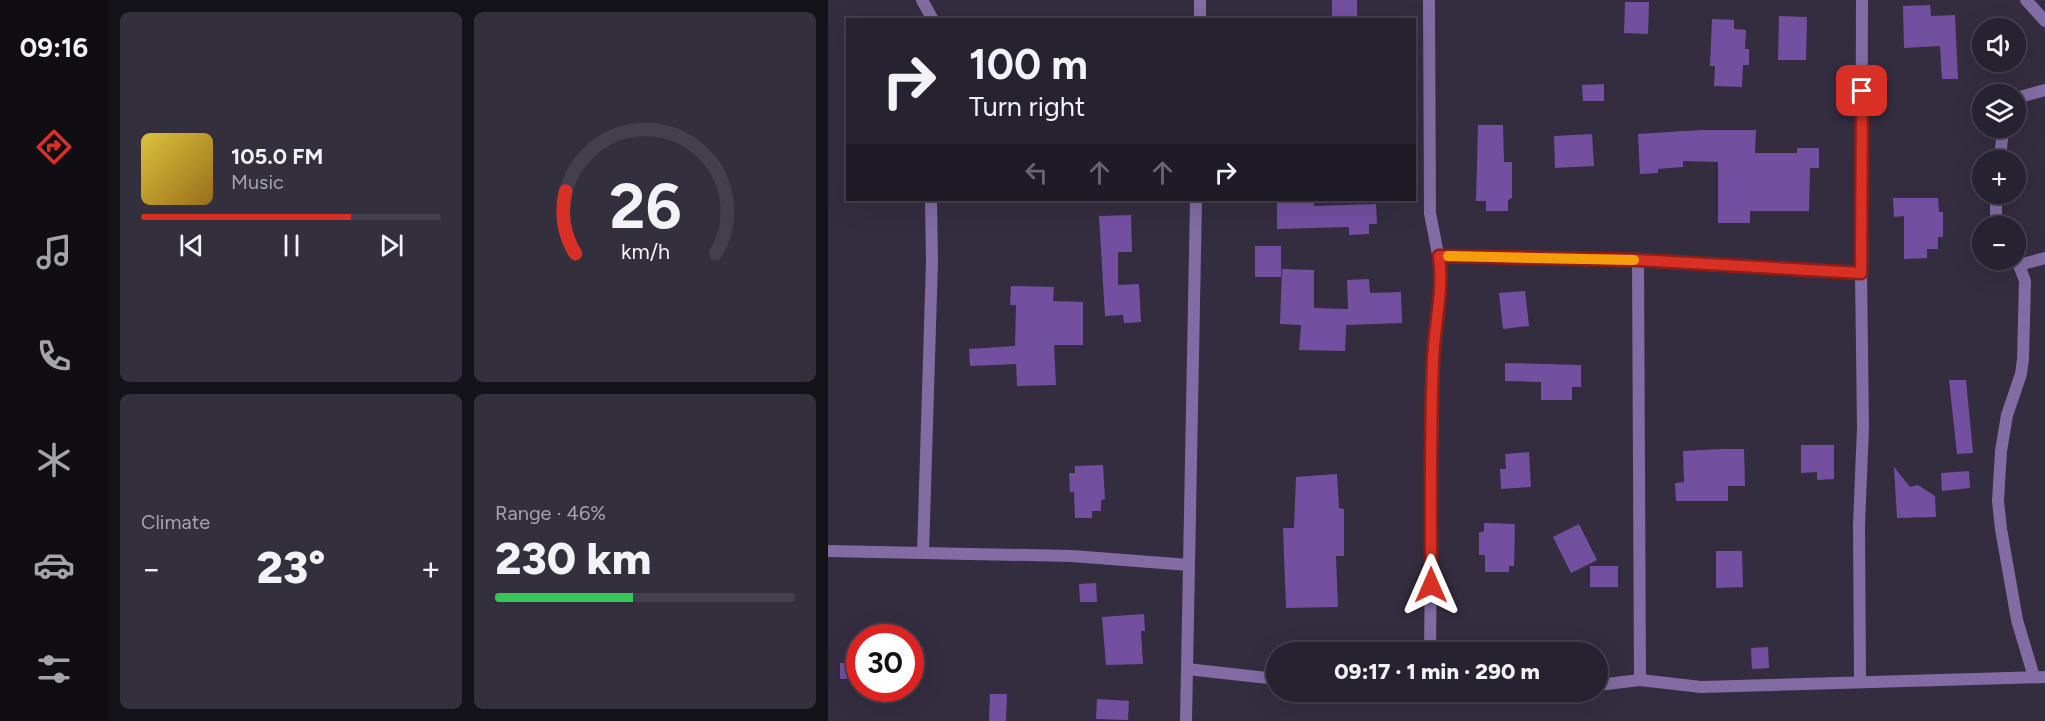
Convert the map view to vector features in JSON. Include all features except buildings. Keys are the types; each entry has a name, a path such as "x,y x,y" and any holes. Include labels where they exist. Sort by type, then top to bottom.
{"street":[{"path":"922,0 932,18"},
{"path":"1200,0 1200,18"},
{"path":"1429,0 1431,213 1441,270 1433,361 1431,642"},
{"path":"1860,681 1859,525 1863,427 1862,0"},
{"path":"2026,0 2045,21"},
{"path":"2026,95 2045,90"},
{"path":"923,553 932,261 931,201"},
{"path":"1186,721 1196,201"},
{"path":"1439,256 1638,260 1861,273"},
{"path":"2026,261 2045,258"},
{"path":"1638,260 1640,680"},
{"path":"1608,684 1640,680 1701,687 2040,677 2018,620 1998,501 2001,451 2007,415 2021,374 2023,359 2025,281 2020,270"},
{"path":"828,551 1107,557 1190,565"},
{"path":"1187,669 1266,678"}],"slow traffic":[{"path":"1448,256 1634,260"}],"route":[{"path":"1431,585 1433,361 1440,292 1439,256 1638,260 1861,273 1862,91"}]}
